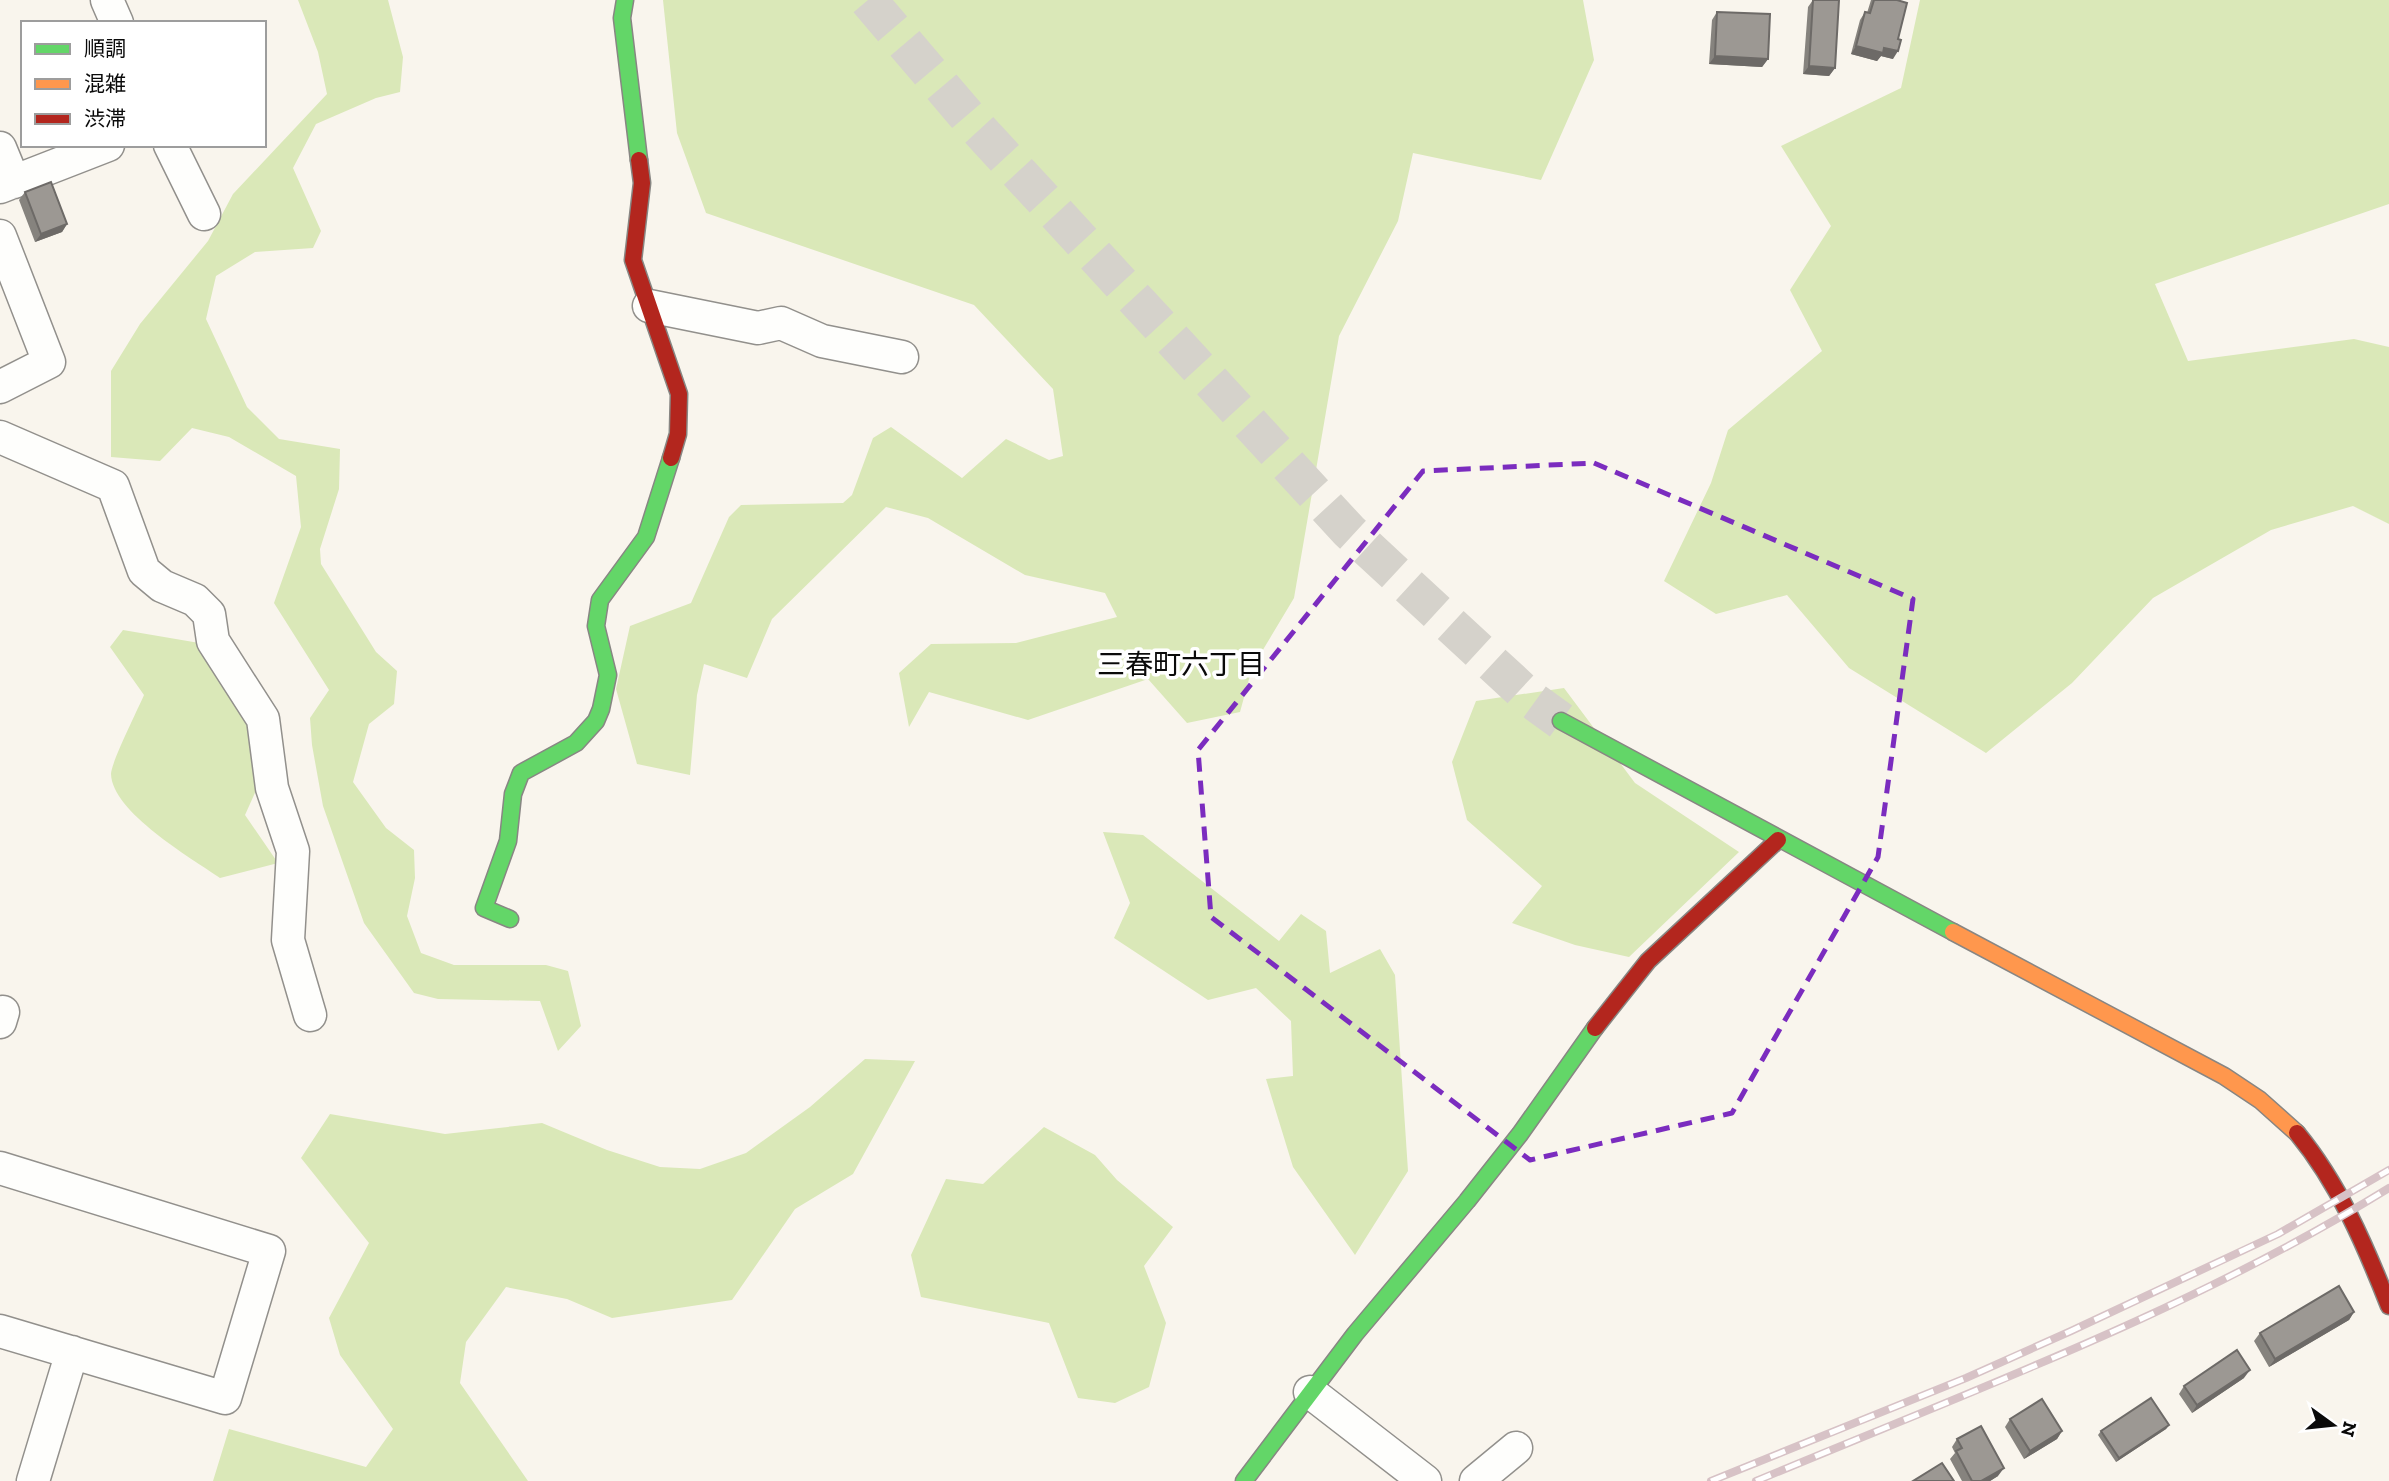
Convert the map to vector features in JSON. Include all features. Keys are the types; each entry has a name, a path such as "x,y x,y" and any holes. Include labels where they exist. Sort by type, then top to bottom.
{"street":[{"path":"107,0 116,21"},
{"path":"510,919 484,908 508,841 513,794 521,773 576,743 596,721 608,675 596,626 600,600 646,537 678,434 679,394 633,260 642,183 622,18 625,0"},
{"path":"0,148 7,184 102,147"},
{"path":"171,147 204,214"},
{"path":"0,236 49,362 0,387"},
{"path":"649,306 758,328 781,323 822,341 902,357"},
{"path":"0,437 113,486 144,571 162,586 195,600 209,614 214,641 262,719 272,788 293,851 288,940 310,1015"},
{"path":"1561,720 1778,840 2224,1076 2260,1100 2292,1127 2318,1158 2362,1238 2389,1306"},
{"path":"1244,1481 1355,1334 1467,1202 1520,1134 1583,1042 1648,961 1778,840"},
{"path":"0,1168 269,1251 225,1398 0,1332"},
{"path":"33,1481 72,1352"},
{"path":"1310,1392 1424,1481"},
{"path":"1476,1481 1516,1448"}],"highlighted area":[{"path":"1594,463 1913,599 1878,857 1732,1113 1530,1160 1211,917 1198,750 1423,471"}],"green space":[{"path":"298,0 388,0 403,57 400,92 376,98 316,124 293,168 321,231 313,248 255,252 216,276 206,319 247,407 279,439 340,449 339,489 320,549 321,564 376,652 397,671 394,704 369,724 353,782 386,828 414,850 415,878 407,916 421,953 454,965 546,965 568,971 581,1026 558,1051 540,1001 438,999 414,993 364,923 323,806 312,745 310,718 329,690 274,603 301,527 296,476 229,437 192,428 160,461 111,457 111,371 140,324 208,241 233,194 327,94 318,52"},
{"path":"663,0 1583,0 1594,60 1541,180 1413,153 1398,221 1339,336 1294,598 1252,668 1240,712 1187,723 1148,679 1028,720 929,692 909,727 899,673 931,644 1016,643 1117,617 1105,593 1025,575 928,518 886,507 772,619 747,678 704,664 697,695 690,775 637,764 616,689 630,626 691,603 729,517 741,505 843,503 852,495 873,438 891,427 962,478 1006,439 1049,460 1063,456 1053,389 974,305 706,213 677,133"},
{"path":"1920,0 2389,0 2389,204 2155,284 2188,361 2354,339 2389,347 2389,524 2353,506 2271,530 2153,598 2072,683 1986,753 1849,668 1787,595 1716,614 1664,581 1711,483 1728,430 1822,351 1790,290 1831,226 1781,146 1901,88"},
{"path":"123,630 211,645 256,728 258,786 245,815 278,863 220,878 155,833 124,803 115,789 112,768 144,695 110,647"},
{"path":"1564,688 1635,783 1739,852 1629,957 1575,945 1512,923 1542,886 1467,820 1452,762 1476,701"},
{"path":"1103,832 1143,835 1279,941 1301,914 1326,931 1330,973 1380,949 1395,975 1408,1171 1355,1255 1293,1167 1266,1079 1293,1076 1291,1021 1256,988 1208,1000 1114,938 1130,903"},
{"path":"865,1059 915,1061 853,1174 795,1209 732,1300 612,1318 567,1299 506,1287 466,1342 460,1383 528,1481 213,1481 229,1429 366,1467 393,1429 340,1355 329,1318 369,1243 301,1158 330,1114 445,1134 542,1123 607,1150 660,1167 700,1169 746,1153 810,1107"},
{"path":"1044,1127 1095,1155 1117,1180 1173,1227 1144,1266 1166,1323 1149,1387 1115,1403 1078,1398 1049,1323 921,1297 911,1255 946,1179 983,1184"}],"building":[{"path":"1813,0 1839,0 1835,68 1809,66"},
{"path":"1874,0 1907,3 1898,39 1901,40 1898,51 1884,48 1883,53 1856,46 1865,12 1870,13"},
{"path":"1717,12 1770,14 1768,59 1715,56"},
{"path":"51,182 67,224 41,234 25,192"},
{"path":"2339,1286 2354,1312 2275,1359 2260,1333"},
{"path":"2237,1350 2250,1370 2197,1405 2184,1386"},
{"path":"2151,1398 2169,1425 2119,1458 2101,1431"},
{"path":"2042,1399 2062,1431 2030,1451 2010,1419"},
{"path":"1981,1426 2004,1468 1981,1481 1972,1481 1956,1451 1962,1448 1957,1439"},
{"path":"1942,1463 1954,1481 1913,1481"}],"tunnel":[{"path":"868,0 972,122 1349,531 1532,700 1561,721"}],"railway":[{"path":"1711,1481 1966,1378 2071,1331 2278,1234 2389,1170"},
{"path":"1756,1481 1998,1381 2158,1311 2236,1273 2389,1188"}],"traffic: fast":[{"path":"625,0 622,18 639,160"},
{"path":"510,919 484,908 508,841 513,794 521,773 576,743 596,721 608,675 596,626 600,600 646,537 671,458"},
{"path":"1561,721 1953,932"},
{"path":"1244,1481 1355,1334 1520,1134 1595,1028"}],"traffic: slow":[{"path":"1953,932 2224,1076 2260,1100 2297,1133"}],"traffic: jam":[{"path":"639,160 642,183 633,260 679,394 678,434 671,458"},
{"path":"1595,1028 1648,961 1778,840"},
{"path":"2297,1133 2338,1194 2389,1306"}],"district":[{"name":"三春町六丁目","path":"1181,664"}]}
